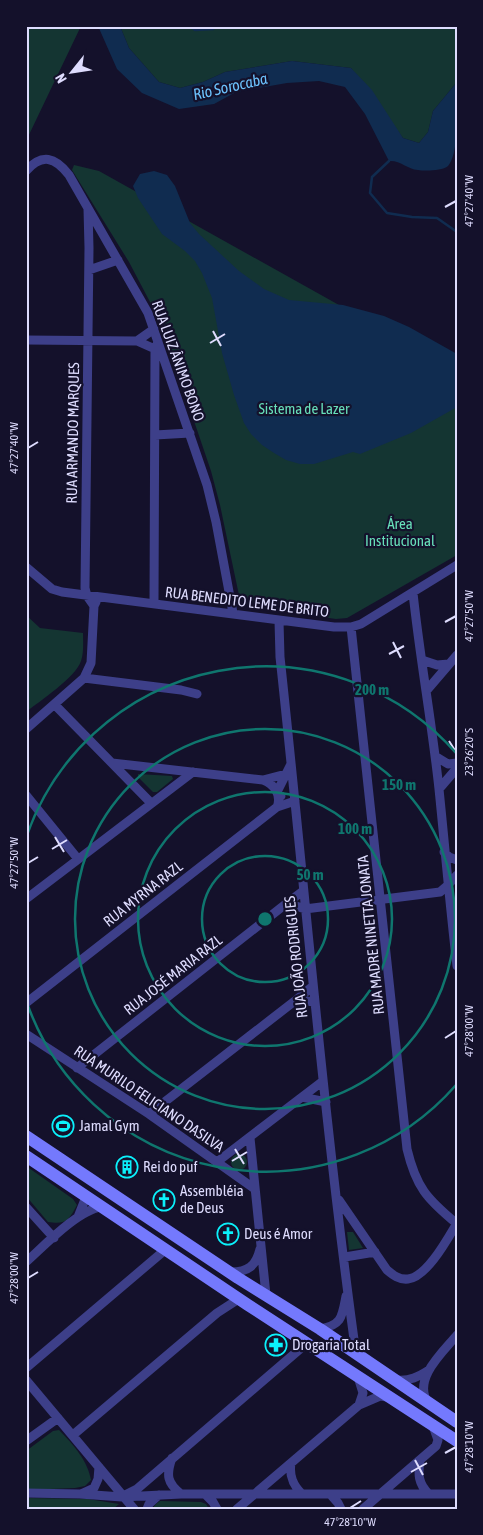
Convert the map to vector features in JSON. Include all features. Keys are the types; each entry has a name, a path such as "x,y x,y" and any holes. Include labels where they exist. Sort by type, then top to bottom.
{"main road":[{"path":"26,1136 234,1275 320,1329 457,1422"},
{"path":"26,1156 248,1305 457,1441"},
{"path":"78,1172 88,1187 86,1196"},
{"path":"234,1275 237,1286 236,1297"},
{"path":"307,1343 316,1338 324,1340 376,1374 393,1379"}],"street":[{"name":"RUA LUIZ ÂNIMO BONO","path":"26,171 33,164 42,160 51,159 60,164 101,230 148,313 157,345 168,370 207,485 233,613"},
{"name":"RUA ARMANDO MARQUES","path":"87,596 85,578 89,270 88,208"},
{"path":"89,248 94,235 101,230"},
{"path":"89,270 118,260"},
{"path":"137,341 154,329"},
{"path":"26,340 137,341 157,345 154,603"},
{"path":"156,385 168,370"},
{"path":"155,435 190,433"},
{"name":"RUA BENEDITO LEME DE BRITO","path":"26,567 52,589 87,596 97,602 154,603 279,621 351,627 361,624 457,565"},
{"path":"413,593 439,789 447,886 457,966"},
{"path":"26,729 84,678 91,663 97,602"},
{"name":"RUA JOÃO RODRIGUES","path":"279,621 280,657 292,764 291,801 356,1354"},
{"name":"RUA MADRE NINETTA JONATA","path":"351,627 407,1149 416,1179 423,1191 431,1202 457,1223"},
{"path":"427,690 457,655"},
{"path":"422,660 430,664 449,664"},
{"path":"84,678 197,694"},
{"path":"55,705 151,803"},
{"path":"435,756 448,764 457,763"},
{"path":"112,763 263,780 286,774"},
{"path":"292,764 277,792 277,807 294,816"},
{"path":"125,776 127,769 132,765"},
{"path":"439,789 457,768"},
{"path":"26,899 193,772"},
{"path":"263,780 291,801"},
{"path":"26,795 78,859"},
{"name":"RUA MYRNA RAZL","path":"26,1003 277,807 291,801"},
{"path":"444,852 449,857 457,860"},
{"path":"287,904 305,909 440,892 457,875"},
{"name":"RUA JOSÉ MARIA RAZL","path":"77,1068 303,891"},
{"path":"149,1114 313,986"},
{"path":"296,1000 315,1002"},
{"name":"RUA MURILO FELICIANO DASILVA","path":"26,1034 149,1114 255,1189"},
{"path":"217,1162 323,1081"},
{"path":"302,1097 326,1102"},
{"path":"250,1138 266,1295"},
{"path":"78,1217 86,1196"},
{"path":"337,1197 387,1270 400,1278 410,1279 418,1275 444,1244 457,1223"},
{"path":"26,1206 54,1238"},
{"path":"26,1262 78,1217 101,1207"},
{"path":"234,1275 256,1261 261,1244"},
{"path":"26,1368 165,1250"},
{"path":"344,1257 374,1252"},
{"path":"217,1313 224,1301 222,1287"},
{"name":"RUA JOÃO RODRIGUES","path":"320,1329 329,1328 338,1323 342,1315 347,1289"},
{"path":"73,1435 217,1313 234,1302 236,1297"},
{"path":"226,1308 248,1305"},
{"path":"429,1404 423,1388 429,1370 457,1335"},
{"path":"122,1496 137,1488 307,1343"},
{"path":"393,1379 407,1381 429,1370"},
{"path":"358,1377 363,1393 359,1406"},
{"path":"26,1380 134,1509"},
{"path":"237,1509 359,1406 380,1396 387,1396"},
{"path":"26,1441 58,1418"},
{"path":"363,1509 436,1446 438,1443 437,1435 433,1426"},
{"path":"172,1458 168,1472 169,1478 171,1485 181,1494"},
{"path":"420,1460 419,1480 429,1494"},
{"path":"291,1463 290,1476 296,1489 302,1494"},
{"path":"80,1494 94,1488 98,1479 98,1467"},
{"path":"26,1493 122,1496 181,1494 457,1494"},
{"path":"146,1509 159,1495"},
{"path":"206,1495 217,1509"},
{"path":"331,1495 336,1499 341,1509"}],"green space":[{"path":"26,26 81,26 26,141"},
{"path":"120,26 457,26 457,82 433,111 428,132 419,143 403,138 351,68 292,61 225,72 203,82 180,88 159,82 129,48"},
{"name":"Sistema de Lazer","path":"74,165 99,171 457,371 457,555 347,618 336,619 248,606 240,600 211,471 160,321 129,262 72,170"},
{"path":"26,615 40,628 83,633 83,654 78,667 72,674 26,712"},
{"path":"138,774 172,776 173,779 157,792 153,792 138,777"},
{"path":"239,1154 247,1162 239,1170 231,1162"},
{"path":"26,1166 73,1199 77,1205 69,1218 59,1223 48,1222 26,1196"},
{"path":"347,1232 353,1232 363,1248 349,1250"},
{"path":"59,1430 87,1466 91,1480 85,1486 75,1488 26,1490 26,1451 53,1431"},
{"path":"26,1498 88,1499 119,1504 113,1509 26,1509"},
{"path":"160,1501 201,1502 206,1504 209,1509 152,1509"}],"water":[{"name":"Rio Sorocaba","path":"98,26 120,26 129,48 159,82 180,88 203,82 225,72 292,61 351,68 372,90 403,138 419,143 428,132 433,111 457,82 457,126 452,160 448,166 438,170 414,169 389,161 365,114 345,87 319,81 287,83 236,92 214,104 179,109 142,93 117,69"},
{"path":"154,171 167,175 175,186 190,223 199,234 239,271 264,289 289,300 343,305 384,316 409,327 457,354 457,407 411,433 360,454 353,452 314,464 300,464 286,460 262,445 251,434 244,423 234,395 222,353 212,298 202,273 195,261 185,251 162,234 138,198 133,186 140,174"}],"waterway":[{"path":"190,26 195,30 213,29 216,26"},
{"path":"389,161 372,177 370,193 387,213 437,218 457,232"}],"place":[{"name":"Jamal Gym","path":"63,1126"},
{"name":"Rei do puf","path":"127,1167"},
{"name":"Assembléia de Deus","path":"164,1200"},
{"name":"Deus é Amor","path":"228,1234"},
{"name":"Drogaria Total","path":"276,1345"}],"park label":[{"name":"Área Institucional","path":"400,532"}]}
